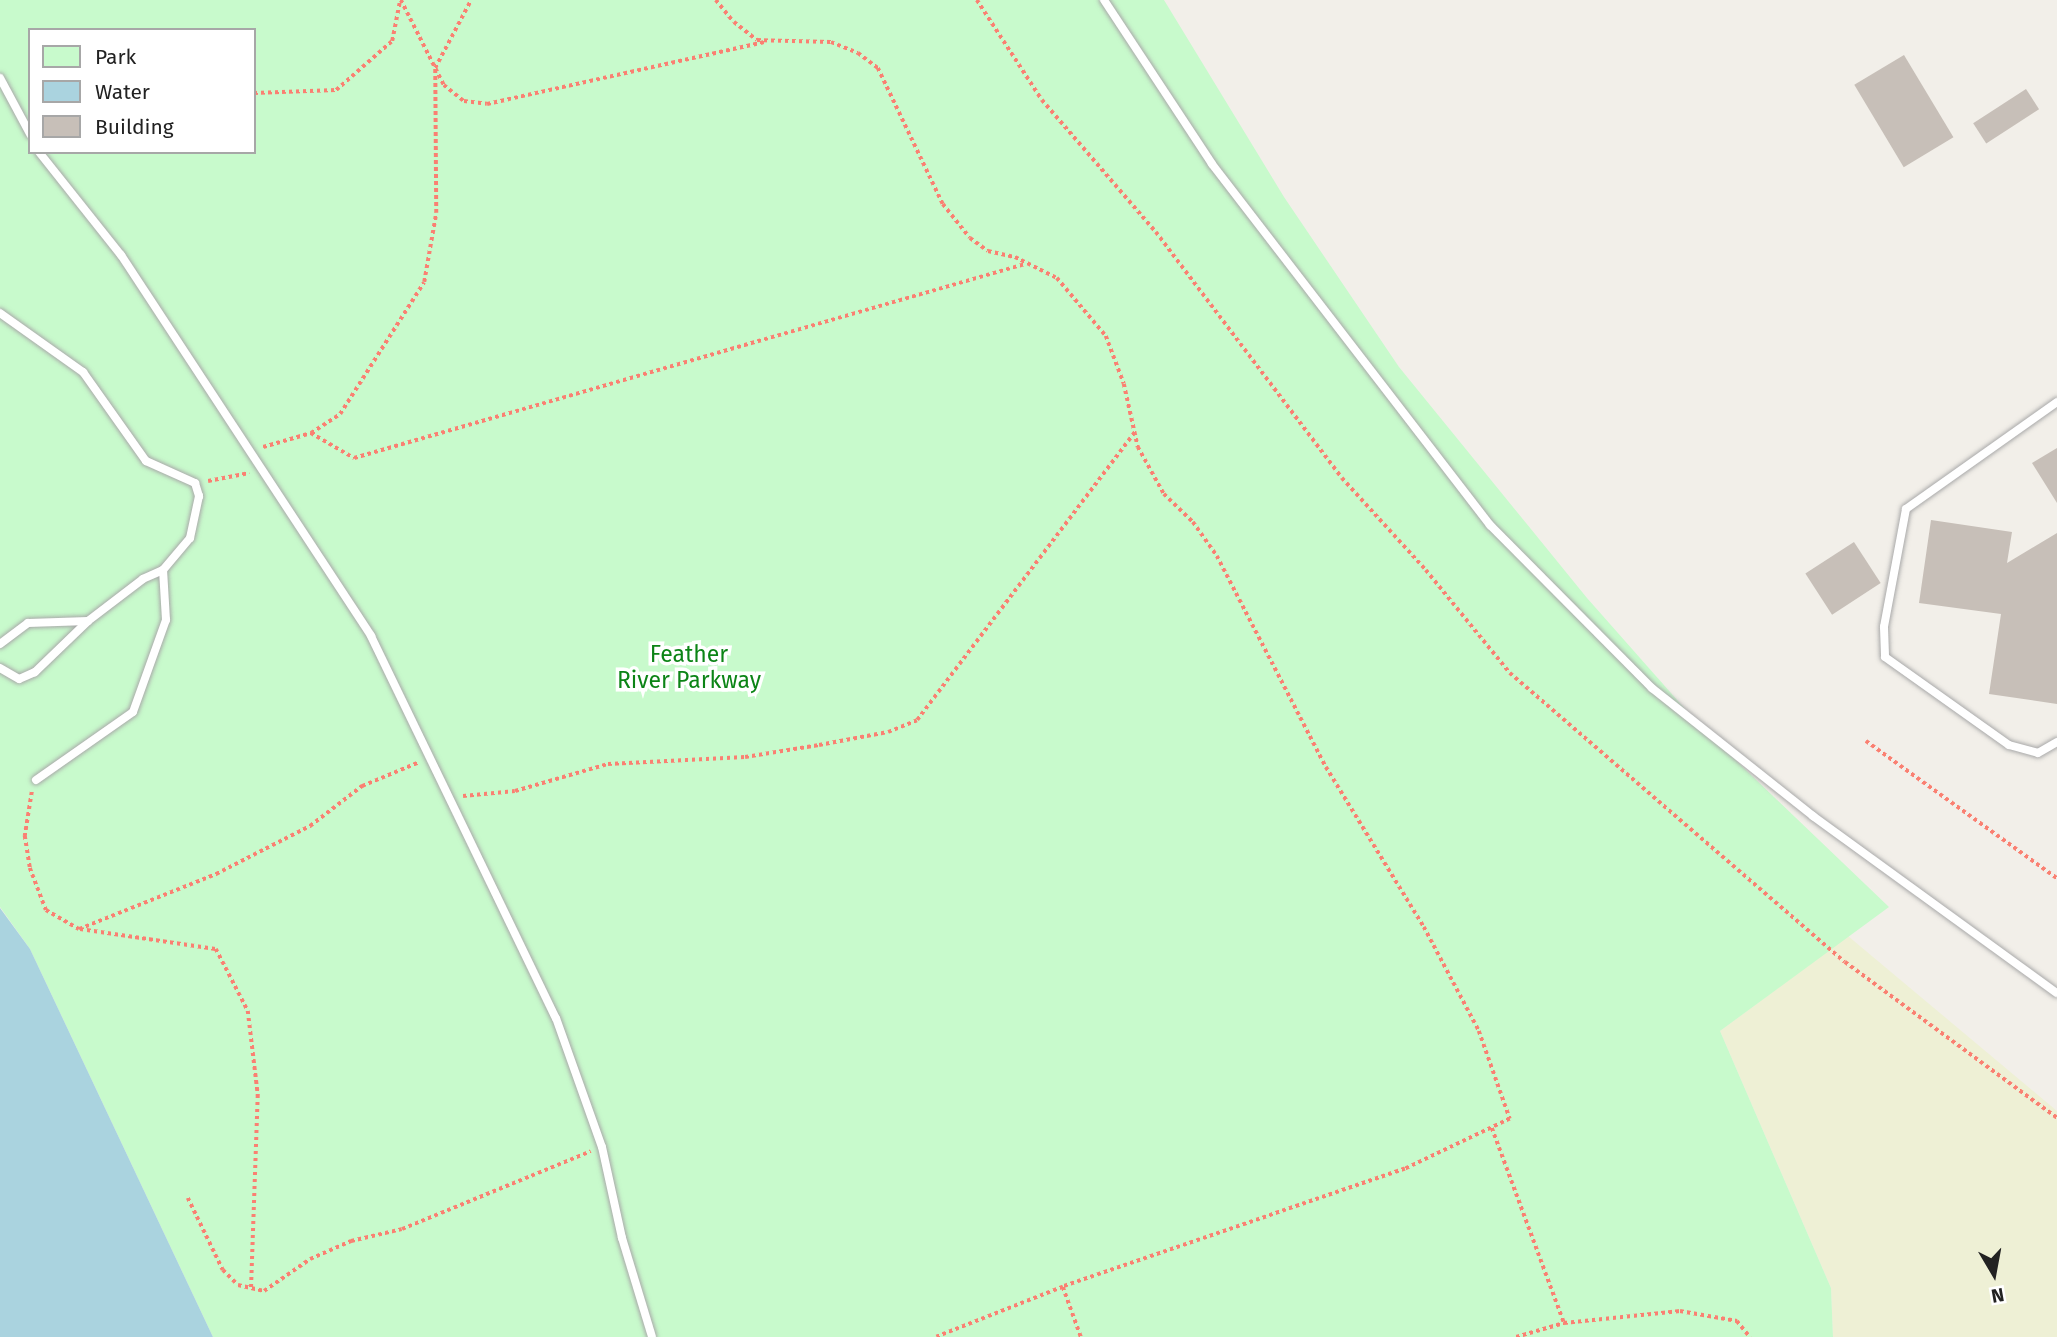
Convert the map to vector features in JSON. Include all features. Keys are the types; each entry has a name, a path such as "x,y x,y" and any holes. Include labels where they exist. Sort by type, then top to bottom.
{"lane":[{"path":"1104,0 1212,164 1490,525 1652,688 1813,816 2057,993"},
{"path":"0,78 28,130"},
{"path":"41,154 121,255 371,636 432,757 556,1018 602,1147 622,1238 652,1337"},
{"path":"0,313 83,372 146,461 195,483 198,517 190,538 163,570 143,579 88,621 35,672 19,679 0,668"},
{"path":"2057,402 1906,509 1884,627 1885,657 2009,745 2038,753 2057,742"},
{"path":"36,780 133,712 166,620 163,570"},
{"path":"0,644 28,623 88,621"}],"path":[{"path":"400,0 450,94 464,101 487,104 771,41 831,42 858,53 878,68 943,204 979,245 1027,263 1057,278 1106,336 1124,384 1135,432 1164,494 1193,522 1217,555 1326,766 1424,927 1479,1031 1510,1119 1405,1169 1063,1287 937,1337"},
{"path":"256,93 337,90 392,41 400,0"},
{"path":"249,452 311,433 340,414 424,282 436,213 435,68 471,0"},
{"path":"716,0 750,34 771,41"},
{"path":"977,0 1042,100 1156,232 1342,478 1426,570 1510,673 1845,962 2057,1118"},
{"path":"311,433 354,458 1027,263"},
{"path":"450,797 515,791 608,764 746,757 807,747 888,733 917,720 1135,432"},
{"path":"195,483 261,471"},
{"path":"1866,741 2057,878"},
{"path":"79,929 216,874 310,826 362,786 432,757"},
{"path":"36,780 25,836 30,868 46,910 79,929 216,949 248,1011 258,1095 251,1291"},
{"path":"1492,1128 1564,1323"},
{"path":"188,1198 223,1270 251,1291 264,1291 310,1259 351,1241 402,1229 602,1147"},
{"path":"1063,1287 1081,1337"},
{"path":"1516,1337 1564,1323 1656,1312 1700,1312 1737,1321 1750,1337"}],"green space":[{"name":"Feather River Parkway","path":"0,0 1164,0 1284,197 1399,367 1587,598 1701,727 1889,907 1720,1031 1831,1288 1833,1337 213,1337 30,949 0,907"},
{"path":"1848,936 2057,1111 2057,1337 1833,1337 1831,1288 1720,1031"}],"water":[{"path":"0,908 30,949 213,1337 0,1337"}],"building":[{"path":"1904,55 1953,137 1904,167 1854,85"},
{"path":"2026,89 2039,109 1986,143 1973,123"},
{"path":"2057,448 2057,503 2032,463"},
{"path":"1931,520 2012,532 2007,563 2057,533 2057,704 1989,694 2001,614 1919,603"},
{"path":"1854,542 1881,583 1832,615 1805,574"}]}
